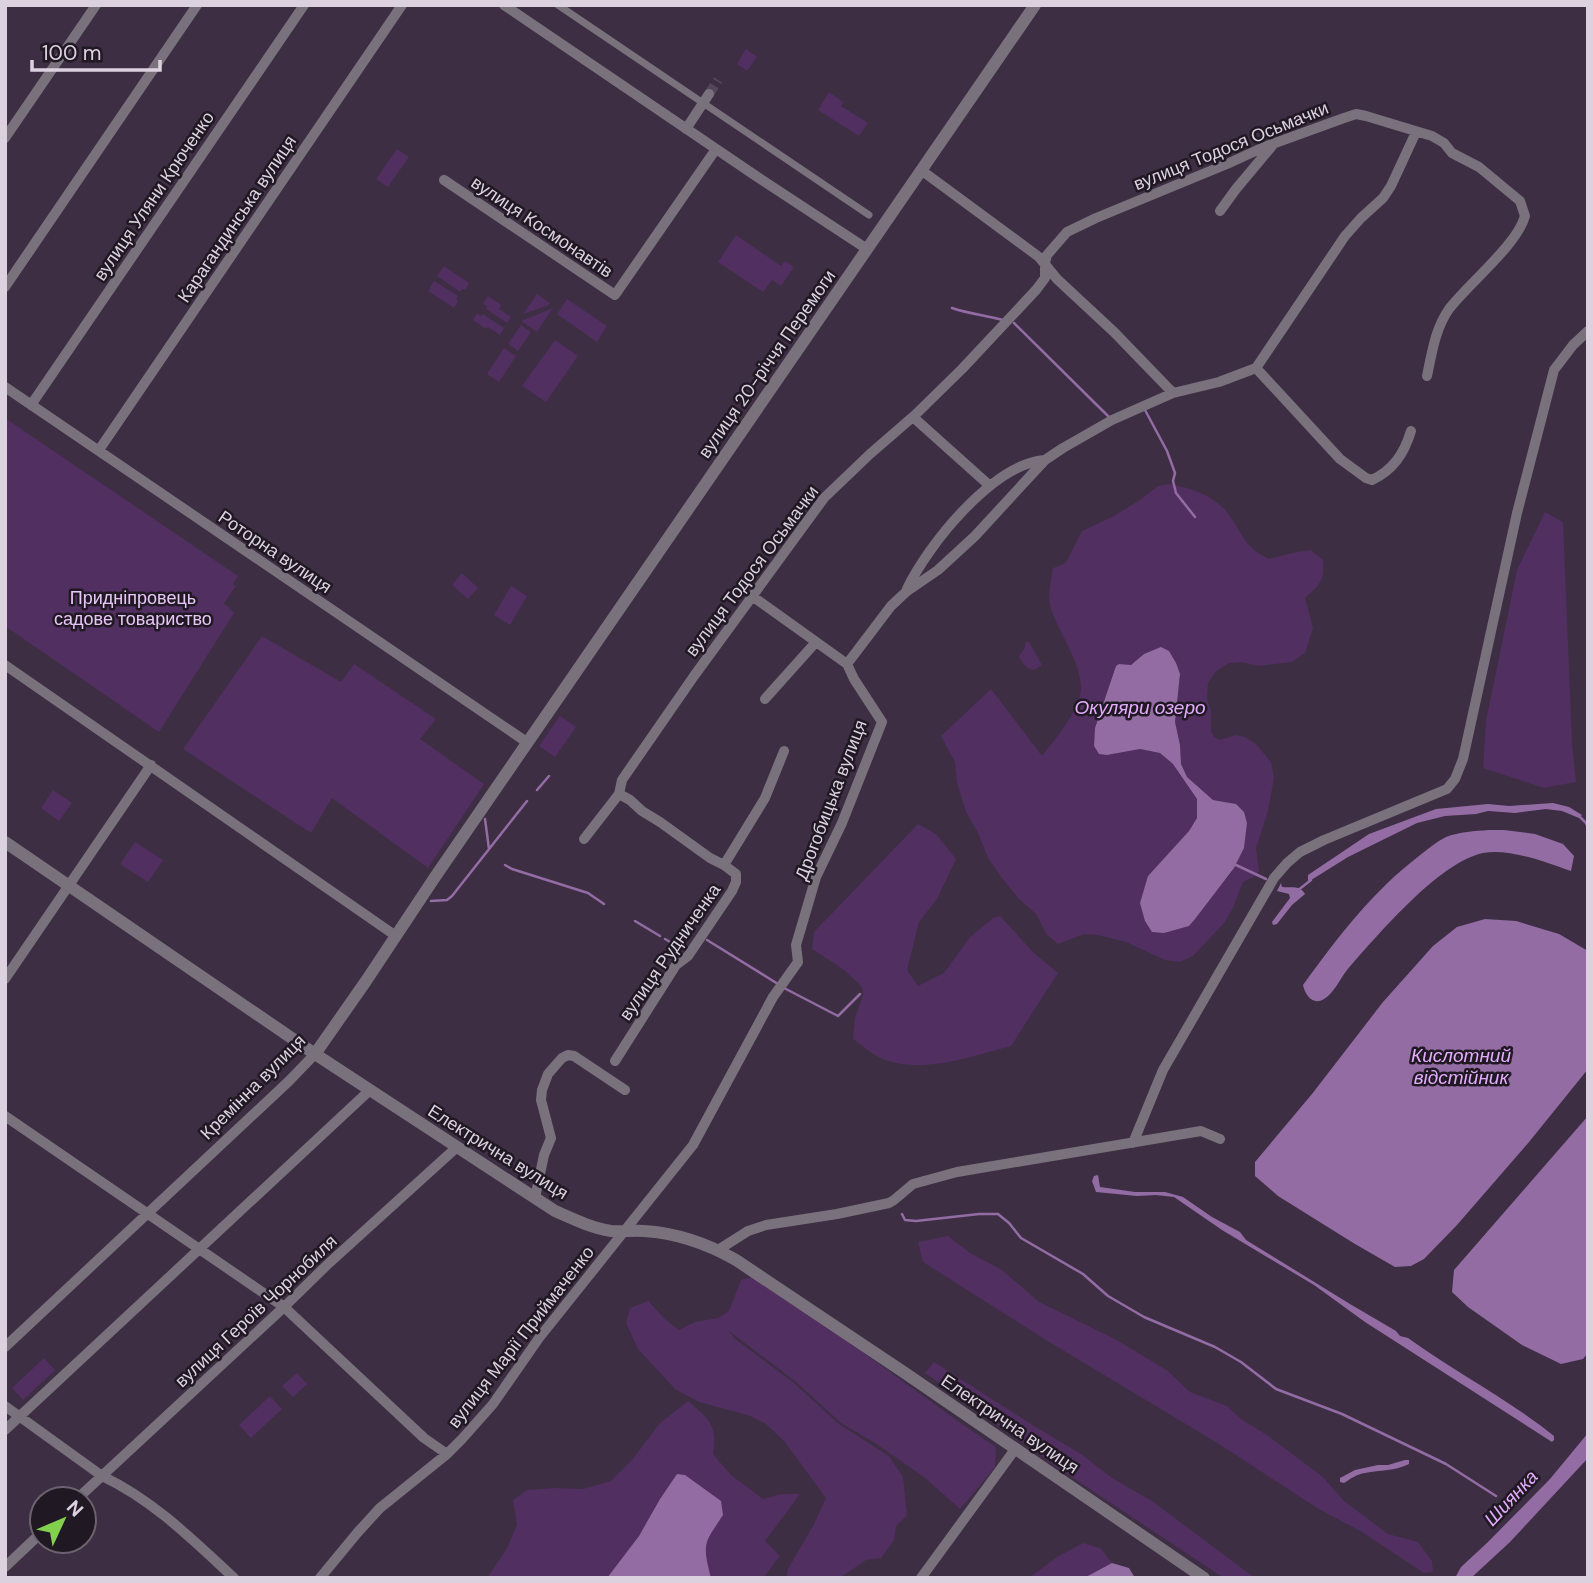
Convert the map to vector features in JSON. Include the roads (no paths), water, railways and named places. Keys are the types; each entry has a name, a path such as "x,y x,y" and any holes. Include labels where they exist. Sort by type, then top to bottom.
{"street":[{"path":"5,138 96,5"},
{"path":"5,287 197,5"},
{"name":"вулиця Уляни Крюченко","path":"31,405 304,5"},
{"name":"Карагандинська вулиця","path":"99,450 402,5"},
{"path":"504,5 867,249"},
{"path":"558,5 706,98 869,215"},
{"name":"вулиця 20-річчя Перемоги","path":"528,743 1035,5"},
{"path":"686,129 706,98"},
{"name":"вулиця Тодося Осьмачки","path":"619,794 622,780 629,768 824,498 962,369 1036,290 1045,278 1047,255 1067,232 1275,143 1356,114 1432,136 1444,143 1452,153 1479,167 1520,201 1525,216 1520,228 1503,250 1448,310 1437,332 1427,376"},
{"path":"752,596 847,664 891,606 938,570 975,536 1045,460 1112,420 1173,393 1219,382 1256,368 1345,236 1391,186 1416,132"},
{"path":"1220,211 1275,143"},
{"name":"вулиця Космонавтів","path":"444,180 615,295 716,149"},
{"path":"921,170 1045,263 1057,279 1114,332 1173,393"},
{"path":"1133,1143 1163,1070 1274,878 1287,863 1300,852 1324,840 1447,789 1455,779 1463,759 1517,513 1554,370 1573,345 1588,331"},
{"path":"1256,368 1340,459 1366,478 1372,480 1380,476 1398,461 1411,431"},
{"name":"Роторна вулиця","path":"5,387 528,743"},
{"path":"913,417 990,486"},
{"path":"906,592 916,569 928,553 990,486 1026,463 1045,460"},
{"path":"765,699 816,642"},
{"name":"Дрогобицька вулиця","path":"625,1231 693,1145 779,989 798,962 796,945 816,877 842,823 882,722 854,680 847,664"},
{"path":"5,665 323,887 403,926"},
{"name":"Кремінна вулиця","path":"5,1348 304,1067 347,1009 528,743"},
{"name":"вулиця Рудниченка","path":"615,1061 676,965 688,956 732,891 736,874 724,865 765,799 783,751"},
{"path":"5,979 151,765"},
{"path":"584,838 619,794 724,865"},
{"name":"Електрична вулиця","path":"5,842 314,1054 555,1211 610,1231 663,1233 691,1240 718,1250 760,1274 1204,1578"},
{"path":"536,1198 544,1155 551,1138 541,1100 548,1074 562,1058 574,1056 625,1090"},
{"path":"5,1430 370,1090"},
{"path":"5,1116 284,1307 424,1438 447,1454"},
{"path":"718,1250 748,1231 766,1225 889,1203 913,1184 957,1172 1201,1131 1220,1139"},
{"name":"вулиця Героїв Чорнобиля","path":"92,1485 457,1147"},
{"name":"вулиця Марії Приймаченко","path":"320,1578 380,1508 447,1454 493,1404 539,1338 625,1231"},
{"path":"5,1406 102,1476 117,1483 175,1523 234,1578"},
{"path":"921,1578 1016,1448"},
{"path":"5,1567 28,1545"}],"water":[{"name":"Окуляри озеро","path":"1161,647 1169,651 1180,674 1175,722 1181,764 1187,777 1213,800 1236,804 1244,812 1247,823 1244,848 1234,868 1189,926 1164,933 1152,932 1145,921 1140,903 1148,876 1189,831 1197,818 1197,799 1173,764 1160,753 1140,749 1107,755 1099,754 1094,746 1095,728 1116,666 1131,665 1144,654"},
{"path":"1553,803 1569,807 1582,815 1579,818 1562,811 1546,809 1445,816 1417,823 1348,857 1308,882 1308,875 1369,834 1436,809 1488,804 1509,806"},
{"path":"1489,830 1535,834 1563,844 1574,856 1571,871 1504,852 1483,853 1466,859 1447,870 1410,902 1347,970 1328,996 1320,1001 1310,998 1303,985 1343,933 1386,884 1446,837"},
{"path":"1281,883 1282,887 1298,888 1305,894 1273,925 1272,922 1290,898 1289,894 1277,891"},
{"name":"Кислотний відстійник","path":"1485,919 1516,921 1559,934 1588,951 1588,1069 1529,1142 1424,1259 1411,1266 1395,1267 1278,1196 1255,1176 1255,1162 1383,1002 1433,946 1457,927"},
{"path":"1588,1116 1588,1353 1583,1359 1561,1364 1522,1345 1468,1307 1452,1292 1454,1270"},
{"path":"1098,1175 1100,1187 1135,1192 1165,1192 1183,1197 1240,1232 1246,1240 1396,1331 1400,1336 1408,1338 1500,1398 1554,1436 1554,1440 1552,1442 1365,1322 1314,1285 1222,1230 1174,1197 1096,1192 1092,1181 1094,1176"},
{"path":"1588,1433 1588,1458 1510,1542 1471,1578 1455,1578 1461,1567 1550,1479"},
{"path":"1409,1460 1409,1464 1362,1474 1344,1483 1340,1482 1340,1478 1355,1470"},
{"path":"677,1474 685,1475 721,1501 723,1515 706,1544 711,1578 607,1578 639,1536"},
{"path":"1112,1563 1129,1568 1135,1578 1084,1578"}],"waterway":[{"path":"952,308 1003,320"},
{"path":"1014,323 1109,417"},
{"path":"1145,410 1167,451 1175,473 1173,481 1176,493 1195,517"},
{"path":"537,790 549,776"},
{"path":"431,901 447,900 452,896 527,801"},
{"path":"1578,815 1588,828"},
{"path":"485,819 489,849"},
{"path":"505,865 588,893 604,904"},
{"path":"1236,865 1266,879"},
{"path":"1297,891 1311,880"},
{"path":"635,921 660,936"},
{"path":"665,939 677,946"},
{"path":"707,940 778,984"},
{"path":"784,988 838,1016 860,994"},
{"name":"Шиянка","path":"902,1214 905,1220 916,1221 998,1214 1021,1238 1083,1274 1108,1296 1144,1317 1215,1347 1241,1362 1276,1389 1342,1414 1446,1464 1496,1496"}],"tunnel":[{"path":"709,94 718,80"}],"park label":[{"name":"Придніпровець садове товариство","path":"133,608"}]}
